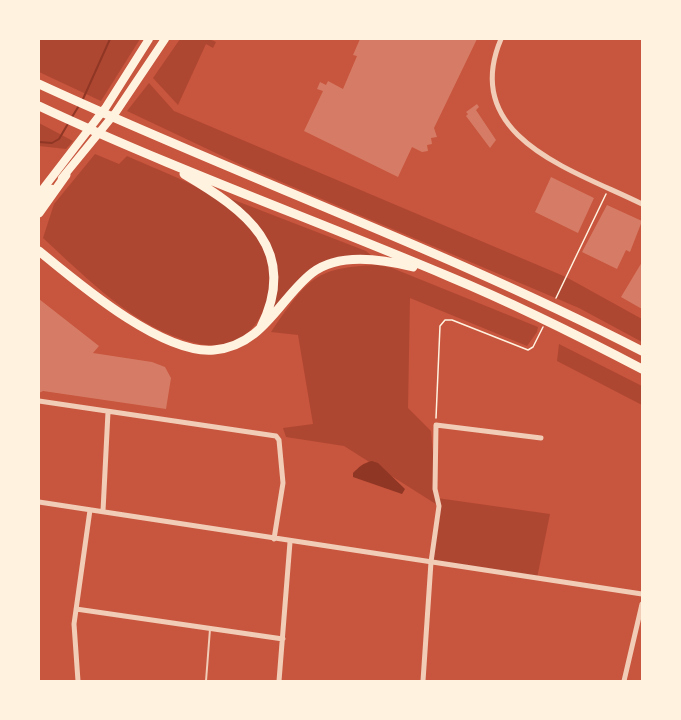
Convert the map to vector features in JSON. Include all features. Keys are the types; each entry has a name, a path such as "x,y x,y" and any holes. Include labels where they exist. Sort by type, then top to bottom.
{"highway":[{"path":"39,84 554,307 642,351"},
{"path":"39,105 125,144 450,277 547,321 642,369"},
{"path":"154,155 221,195 255,227 268,252 274,272 274,292 258,332"},
{"path":"39,213 66,175"},
{"path":"39,242 52,262"},
{"path":"39,250 111,307 154,333 189,348 215,350 242,342 258,332 313,272 329,265 351,260 377,260 450,277"},
{"path":"39,256 52,262"}],"main road":[{"path":"39,194 106,107 149,39"},
{"path":"39,204 66,175 116,112 165,39"}],"street":[{"path":"501,39 493,65 494,91 504,120 514,134 530,148 642,204"},
{"path":"39,401 276,435 279,440 283,483 274,539"},
{"path":"103,511 108,411"},
{"path":"423,681 431,562 439,506 435,489 436,425 541,438"},
{"path":"39,502 642,594"},
{"path":"78,681 74,641 76,609 90,510"},
{"path":"279,681 290,542"},
{"path":"624,681 642,604"},
{"path":"76,609 283,639"}],"lane":[{"path":"206,681 210,628"}],"shaded area":[{"path":"39,39 140,39 101,101 39,72"},
{"path":"180,39 209,39 216,42 213,48 206,44 178,105 153,78"},
{"path":"149,83 174,111 566,277 642,319 642,342 579,308 239,164 127,111"},
{"path":"39,123 73,141 66,149 39,146"},
{"path":"95,154 119,164 127,156 194,186 240,216 252,230 263,250 269,271 269,292 263,311 253,328 238,339 218,345 195,343 173,336 132,314 113,300 43,238 54,204"},
{"path":"221,195 366,251 377,260 351,260 313,272 274,318 268,313 274,272 255,227"},
{"path":"377,265 392,268 538,327 527,346 410,298 408,408 431,431 437,498 550,514 537,578 431,562 439,506 344,446 286,437 283,428 313,424 298,335 271,332 303,289 324,274 355,266"},
{"path":"559,344 642,386 642,405 557,361"},
{"path":"372,461 378,463 405,489 402,494 353,477 353,473 359,467"}],"building":[{"path":"360,39 477,39 434,128 437,137 431,138 432,144 427,145 428,151 422,152 412,147 398,177 304,131 323,91 317,89 320,82 326,85 328,81 343,89 357,56 353,55"},
{"path":"477,104 479,107 476,110 496,140 490,148 466,116 468,114 466,112"},
{"path":"551,177 594,198 578,233 535,212"},
{"path":"607,205 642,221 630,252 626,250 617,269 582,252"},
{"path":"642,262 642,309 621,297"},
{"path":"39,299 99,346 93,353 152,362 165,367 171,378 166,409 43,391 39,393"}],"waterway":[{"path":"83,99 110,39"},
{"path":"72,117 80,104"},
{"path":"39,142 52,143 59,139 69,122"}]}
